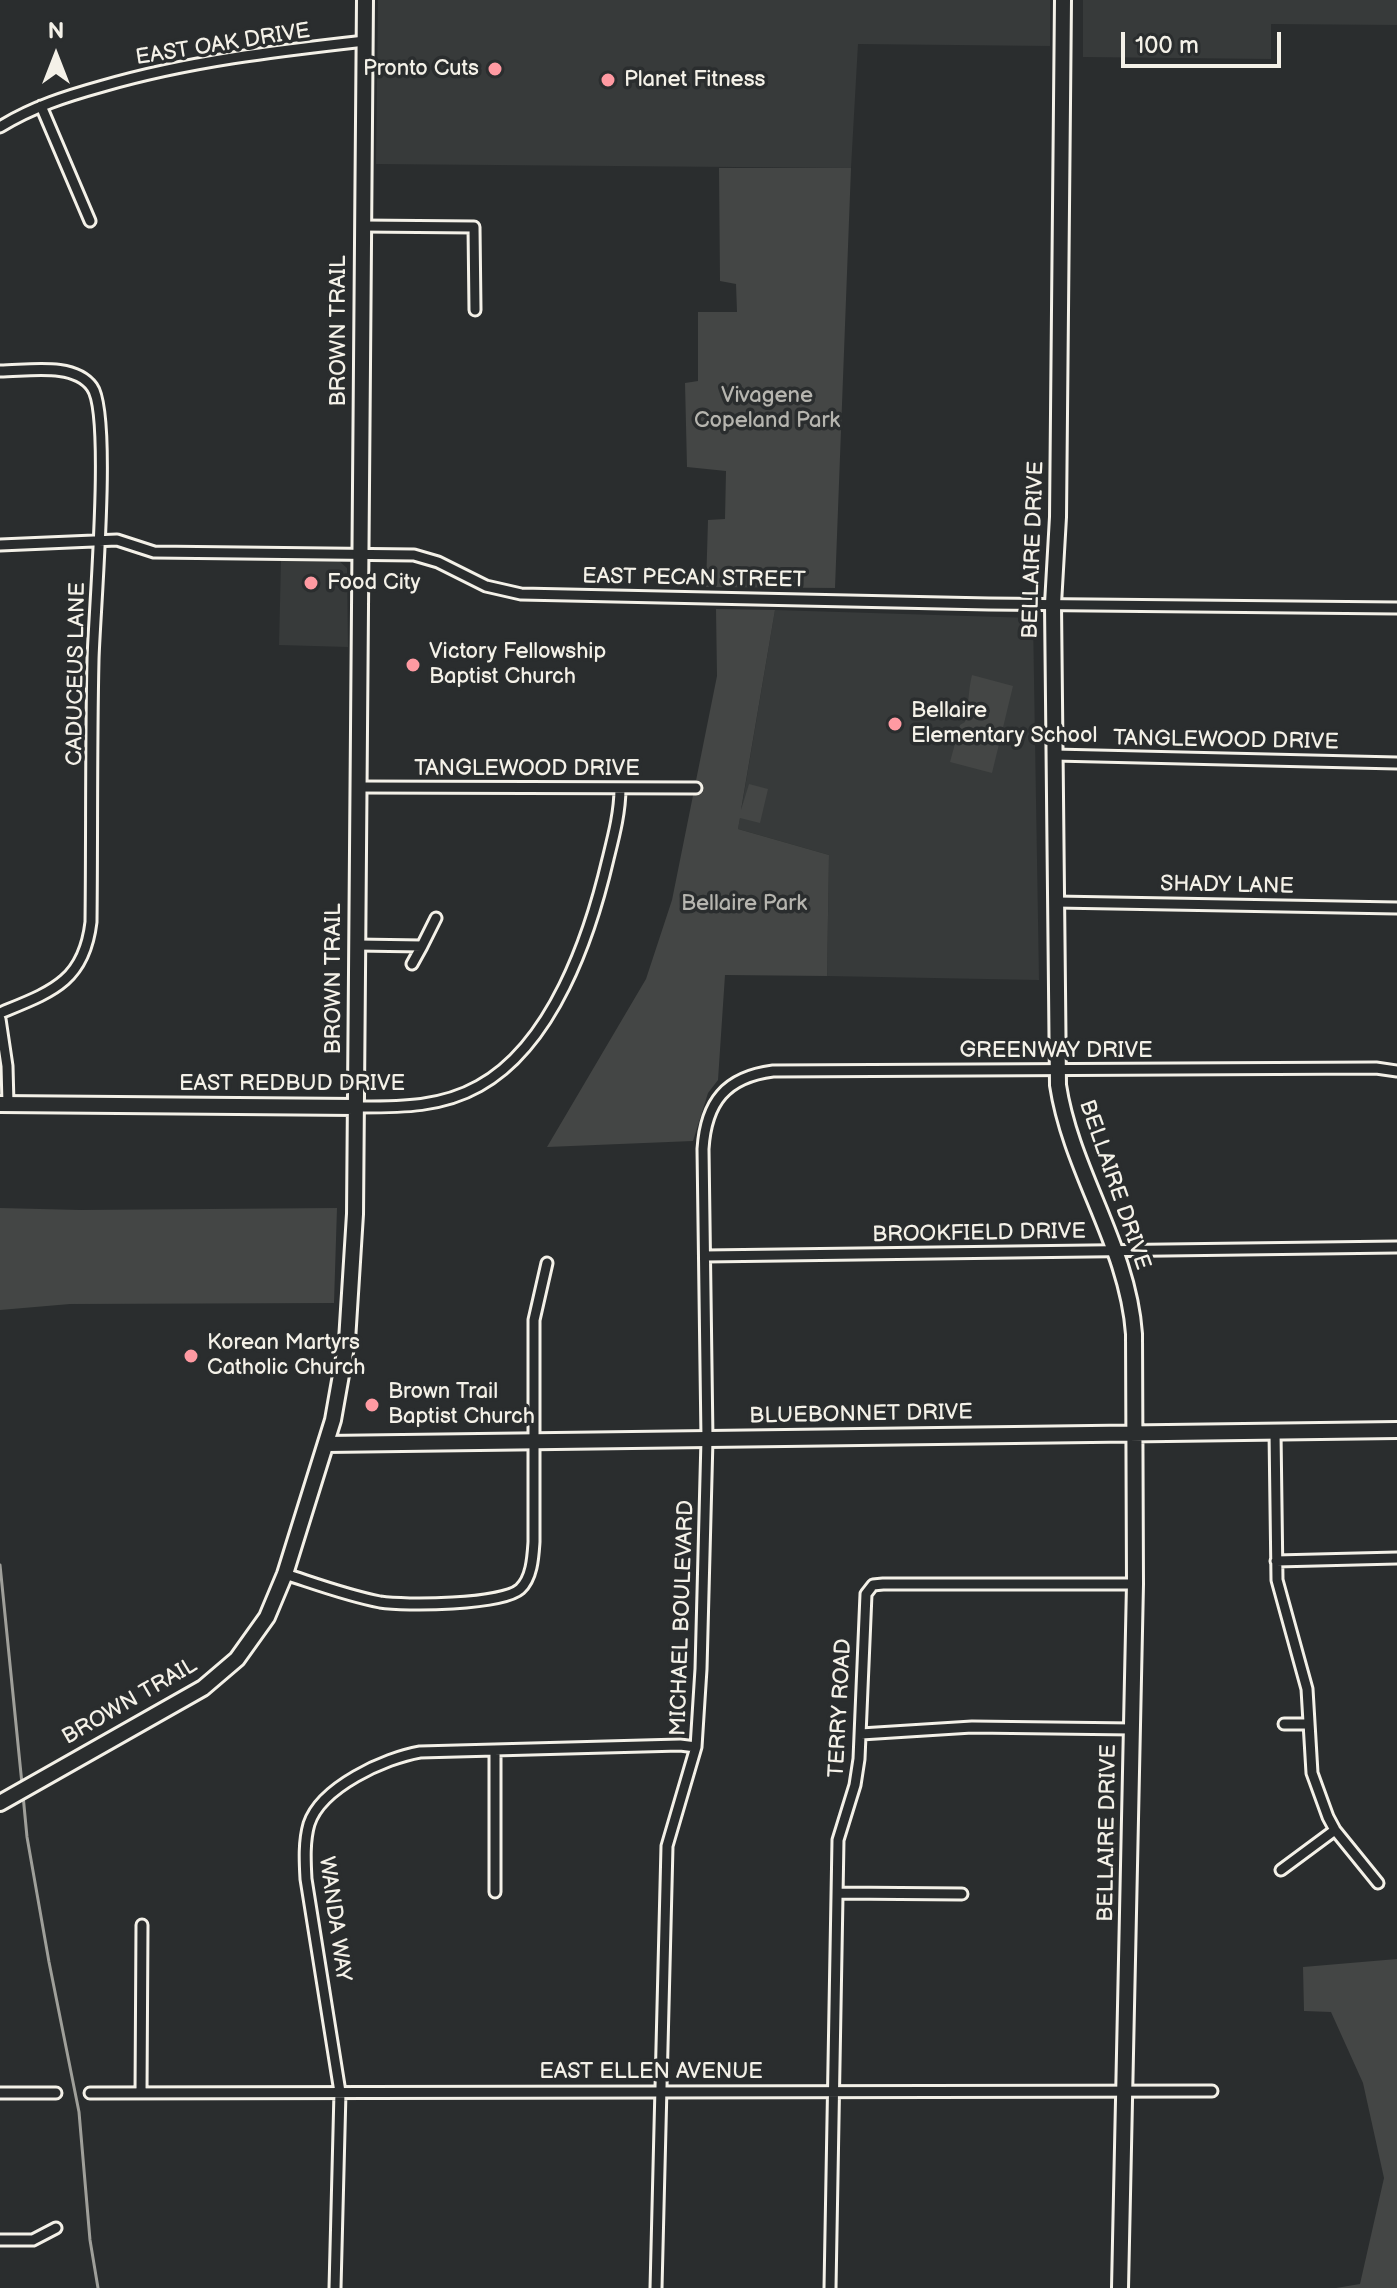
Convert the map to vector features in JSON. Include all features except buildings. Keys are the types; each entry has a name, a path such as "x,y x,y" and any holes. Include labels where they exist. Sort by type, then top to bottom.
{"street":[{"name":"BROWN TRAIL","path":"0,1803 203,1688 237,1659 267,1617 285,1574 326,1444 347,1341 352,1293 355,1107 365,0"},
{"name":"BELLAIRE DRIVE","path":"1063,0 1058,517 1053,604 1058,1069 1064,1117 1124,1278 1133,1314 1135,1584 1120,2288"},
{"name":"EAST OAK DRIVE","path":"0,127 41,106 155,71 268,52 365,41"},
{"path":"41,106 90,221"},
{"path":"362,226 474,227 475,310"},
{"name":"CADUCEUS LANE","path":"0,371 64,371 90,384 100,406 89,943 85,956 65,981 0,1013"},
{"name":"EAST PECAN STREET","path":"0,545 117,540 154,552 427,557 486,586 521,594 1397,608"},
{"name":"TANGLEWOOD DRIVE","path":"1054,755 1397,763"},
{"name":"TANGLEWOOD DRIVE","path":"357,787 696,788"},
{"name":"EAST REDBUD DRIVE","path":"4,1104 403,1107 449,1099 481,1085 520,1053 563,988 583,949 620,810 620,788"},
{"name":"SHADY LANE","path":"1056,902 1397,908"},
{"path":"412,964 436,918"},
{"path":"357,945 422,946"},
{"path":"0,1019 7,1066 4,1104"},
{"name":"GREENWAY DRIVE","path":"723,1094 743,1078 773,1071 1376,1068 1397,1071"},
{"name":"MICHAEL BOULEVARD","path":"656,2288 667,1846 696,1747 701,1669 707,1439 704,1133 707,1119 723,1094"},
{"name":"BROOKFIELD DRIVE","path":"705,1256 1397,1247"},
{"path":"285,1574 377,1601 398,1604 499,1598 516,1592 526,1581 532,1560 534,1320 547,1263"},
{"name":"BLUEBONNET DRIVE","path":"326,1444 1397,1430"},
{"path":"1275,1432 1276,1561 1280,1597 1307,1689 1312,1773 1335,1830 1378,1883"},
{"path":"1276,1561 1397,1558"},
{"name":"TERRY ROAD","path":"830,2288 838,1840 855,1785 861,1734 866,1594 873,1585 1135,1584"},
{"path":"1284,1724 1309,1724"},
{"path":"861,1734 972,1727 1133,1729"},
{"name":"WANDA WAY","path":"335,2288 340,2092 305,1856 309,1823 325,1799 362,1773 397,1756 420,1752 696,1747"},
{"path":"495,1750 495,1892"},
{"path":"1281,1870 1335,1830"},
{"path":"839,1893 962,1894"},
{"path":"141,2093 142,1925"},
{"name":"EAST ELLEN AVENUE","path":"90,2093 1212,2091"},
{"path":"0,2093 56,2093"},
{"path":"0,2240 33,2240 56,2228"}],"shaded area":[{"path":"378,0 1050,0 1050,46 858,44 851,168 376,164"},
{"path":"1083,0 1397,0 1397,25 1271,24 1271,59 1083,57"},
{"path":"281,561 339,561 347,568 348,647 279,645"},
{"name":"Bellaire Elementary School","path":"775,610 1033,618 1039,980 827,976 829,855 738,829"}],"green space":[{"name":"Vivagene Copeland Park","path":"719,168 851,168 835,588 706,587 708,520 725,519 726,471 687,467 685,383 698,381 698,312 737,312 736,284 720,281"},
{"name":"Bellaire Park","path":"716,609 775,610 741,810 749,784 768,789 760,823 740,818 738,829 829,855 827,976 725,975 718,1080 708,1093 693,1141 547,1147 646,979 672,900 717,676"},
{"path":"972,675 1013,686 992,773 950,762 960,725 965,722"},
{"path":"0,1208 337,1208 334,1303 70,1304 0,1310"},
{"path":"1397,1959 1397,2288 1336,2288 1360,2284 1384,2178 1363,2083 1331,2012 1304,2011 1303,1967"}],"waterway":[{"path":"0,1565 22,1784"},
{"path":"23,1795 27,1837 49,1962 79,2112 90,2240 98,2288"}],"place":[{"name":"Pronto Cuts","path":"495,69"},
{"name":"Planet Fitness","path":"608,80"},
{"name":"Food City","path":"311,583"},
{"name":"Victory Fellowship Baptist Church","path":"413,665"},
{"name":"Bellaire Elementary School","path":"895,724"},
{"name":"Korean Martyrs Catholic Church","path":"191,1356"},
{"name":"Brown Trail Baptist Church","path":"372,1405"}]}
